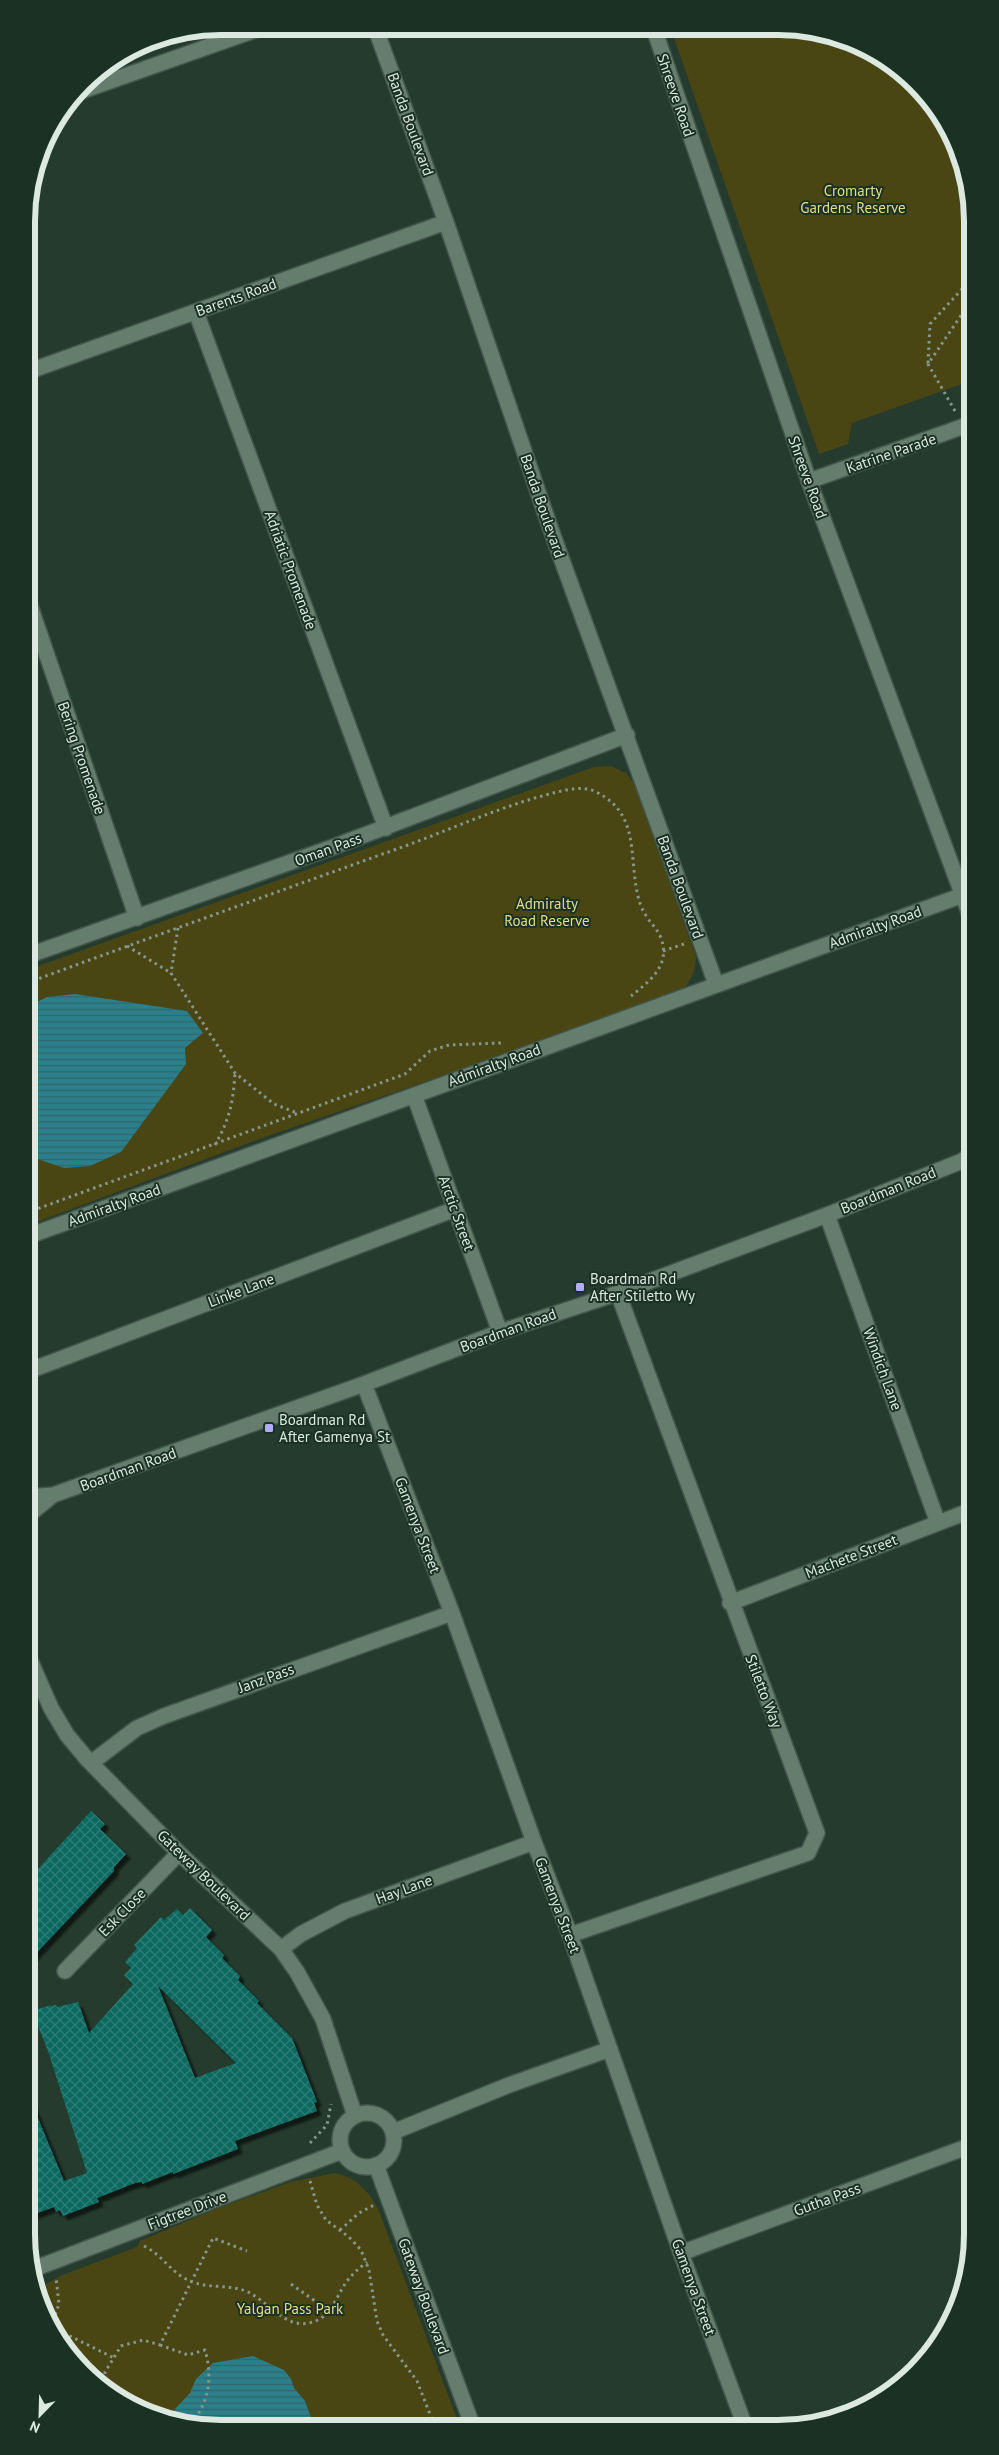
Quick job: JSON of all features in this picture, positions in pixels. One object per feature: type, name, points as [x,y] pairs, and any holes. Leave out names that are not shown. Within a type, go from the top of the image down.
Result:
[{"type":"street","points":[[90,88],[239,35]]},
{"type":"street","name":"Banda Boulevard","points":[[378,35],[446,222],[551,530],[716,984]]},
{"type":"street","name":"Shreeve Road","points":[[656,35],[809,481],[963,895]]},
{"type":"street","points":[[110,71],[113,80]]},
{"type":"street","name":"Barents Road","points":[[35,369],[446,222]]},
{"type":"street","name":"Adriatic Promenade","points":[[196,312],[386,828]]},
{"type":"street","name":"Katrine Parade","points":[[809,481],[964,426]]},
{"type":"street","name":"Bering Promenade","points":[[35,620],[137,918]]},
{"type":"street","name":"Oman Pass","points":[[35,953],[386,828],[627,735]]},
{"type":"street","name":"Admiralty Road","points":[[35,1234],[963,895]]},
{"type":"street","name":"Arctic Street","points":[[414,1094],[500,1332]]},
{"type":"street","name":"Boardman Road","points":[[35,1496],[53,1495],[364,1384],[500,1332],[618,1293],[827,1215],[964,1160]]},
{"type":"street","name":"Linke Lane","points":[[35,1369],[455,1209]]},
{"type":"street","name":"Windich Lane","points":[[827,1215],[938,1523]]},
{"type":"street","name":"Stiletto Way","points":[[570,1935],[808,1853],[817,1833],[730,1603],[618,1293]]},
{"type":"street","name":"Gamenya Street","points":[[364,1384],[452,1613],[534,1842],[570,1935],[681,2253],[743,2420]]},
{"type":"street","name":"Boardman Road","points":[[35,1510],[53,1495]]},
{"type":"street","name":"Machete Street","points":[[730,1603],[964,1513]]},
{"type":"street","name":"Janz Pass","points":[[91,1763],[136,1728],[164,1716],[452,1613]]},
{"type":"street","name":"Gateway Boulevard","points":[[35,1671],[67,1735],[91,1763],[179,1853],[281,1949],[297,1972],[323,2019],[355,2116]]},
{"type":"street","name":"Hay Lane","points":[[281,1949],[300,1934],[345,1911],[534,1842]]},
{"type":"street","name":"Esk Close","points":[[65,1971],[179,1853]]},
{"type":"street","points":[[393,2132],[500,2089],[610,2049]]},
{"type":"street","points":[[373,2114],[382,2117],[393,2132],[394,2140],[389,2155],[376,2165],[360,2166],[347,2158],[342,2151],[340,2135],[343,2127],[355,2116],[373,2114]]},
{"type":"street","name":"Gutha Pass","points":[[681,2253],[964,2148]]},
{"type":"street","name":"Figtree Drive","points":[[39,2267],[342,2151]]},
{"type":"street","name":"Gateway Boulevard","points":[[376,2165],[470,2420]]},
{"type":"path","points":[[964,286],[930,324],[928,364],[964,419]]},
{"type":"path","points":[[928,364],[964,311]]},
{"type":"path","points":[[35,980],[420,841],[508,806],[567,790],[587,788],[614,802],[623,812],[630,835],[636,893],[646,919],[661,938],[662,965],[654,976],[626,999]]},
{"type":"path","points":[[171,972],[178,928]]},
{"type":"path","points":[[127,946],[171,972],[235,1073],[274,1104],[297,1114]]},
{"type":"path","points":[[35,1210],[405,1074],[430,1051],[449,1045],[509,1042]]},
{"type":"path","points":[[214,1145],[231,1111],[235,1073]]},
{"type":"path","points":[[305,2146],[327,2125],[332,2099]]},
{"type":"path","points":[[310,2180],[326,2220],[362,2250],[367,2262],[377,2321],[383,2335],[417,2381],[433,2420]]},
{"type":"path","points":[[340,2230],[358,2213],[388,2200]]},
{"type":"path","points":[[160,2345],[213,2238],[247,2251]]},
{"type":"path","points":[[138,2244],[159,2256],[178,2274],[191,2282],[229,2286],[248,2292],[283,2319],[292,2322],[317,2320],[329,2311],[350,2278],[367,2262]]},
{"type":"path","points":[[55,2317],[59,2304],[56,2275]]},
{"type":"path","points":[[291,2284],[329,2311]]},
{"type":"path","points":[[64,2333],[114,2358]]},
{"type":"path","points":[[105,2380],[105,2372],[121,2346],[135,2341],[144,2340],[188,2355],[204,2350],[210,2379],[201,2411],[196,2418]]},
{"type":"green space","name":"Cromarty Gardens Reserve","points":[[673,35],[790,35],[826,41],[849,49],[881,66],[910,89],[933,118],[945,139],[954,161],[964,209],[964,383],[852,423],[848,444],[819,454]]},
{"type":"green space","name":"Admiralty Road Reserve","points":[[611,766],[626,773],[635,785],[696,957],[691,978],[677,995],[265,1137],[35,1223],[35,967],[594,767]]},
{"type":"green space","name":"Yalgan Pass Park","points":[[335,2173],[356,2182],[367,2192],[379,2211],[457,2420],[209,2420],[173,2414],[139,2401],[118,2389],[89,2366],[73,2347],[54,2316],[42,2286],[60,2276],[137,2247],[140,2241],[216,2209],[290,2182]]},
{"type":"water","points":[[75,994],[187,1011],[203,1033],[185,1048],[186,1064],[121,1152],[90,1166],[64,1168],[35,1158],[35,1003],[47,997]]},
{"type":"water","points":[[253,2356],[284,2370],[291,2379],[294,2388],[305,2401],[312,2420],[209,2420],[173,2414],[175,2409],[190,2393],[196,2379],[213,2363]]},
{"type":"building","points":[[91,1811],[105,1824],[100,1829],[126,1854],[114,1867],[114,1871],[35,1954],[35,1872]]},
{"type":"building","points":[[190,1908],[212,1930],[206,1937],[224,1955],[222,1958],[240,1976],[238,1980],[259,2001],[257,2003],[292,2038],[317,2102],[314,2103],[317,2111],[235,2141],[238,2149],[173,2174],[173,2172],[142,2184],[142,2182],[135,2183],[97,2198],[99,2202],[63,2216],[60,2210],[56,2212],[54,2207],[35,2214],[35,2111],[64,2181],[87,2173],[48,2051],[35,2018],[35,2010],[51,2005],[56,2005],[57,2007],[78,2002],[89,2033],[133,1984],[124,1975],[131,1968],[125,1962],[137,1948],[134,1945],[161,1917],[164,1920],[177,1909],[183,1915]],"holes":[[[158,1986],[236,2063],[195,2078]]]},
{"type":"place","name":"Boardman Rd After Stiletto Wy","points":[[580,1287]]},
{"type":"place","name":"Boardman Rd After Gamenya St","points":[[269,1428]]}]
